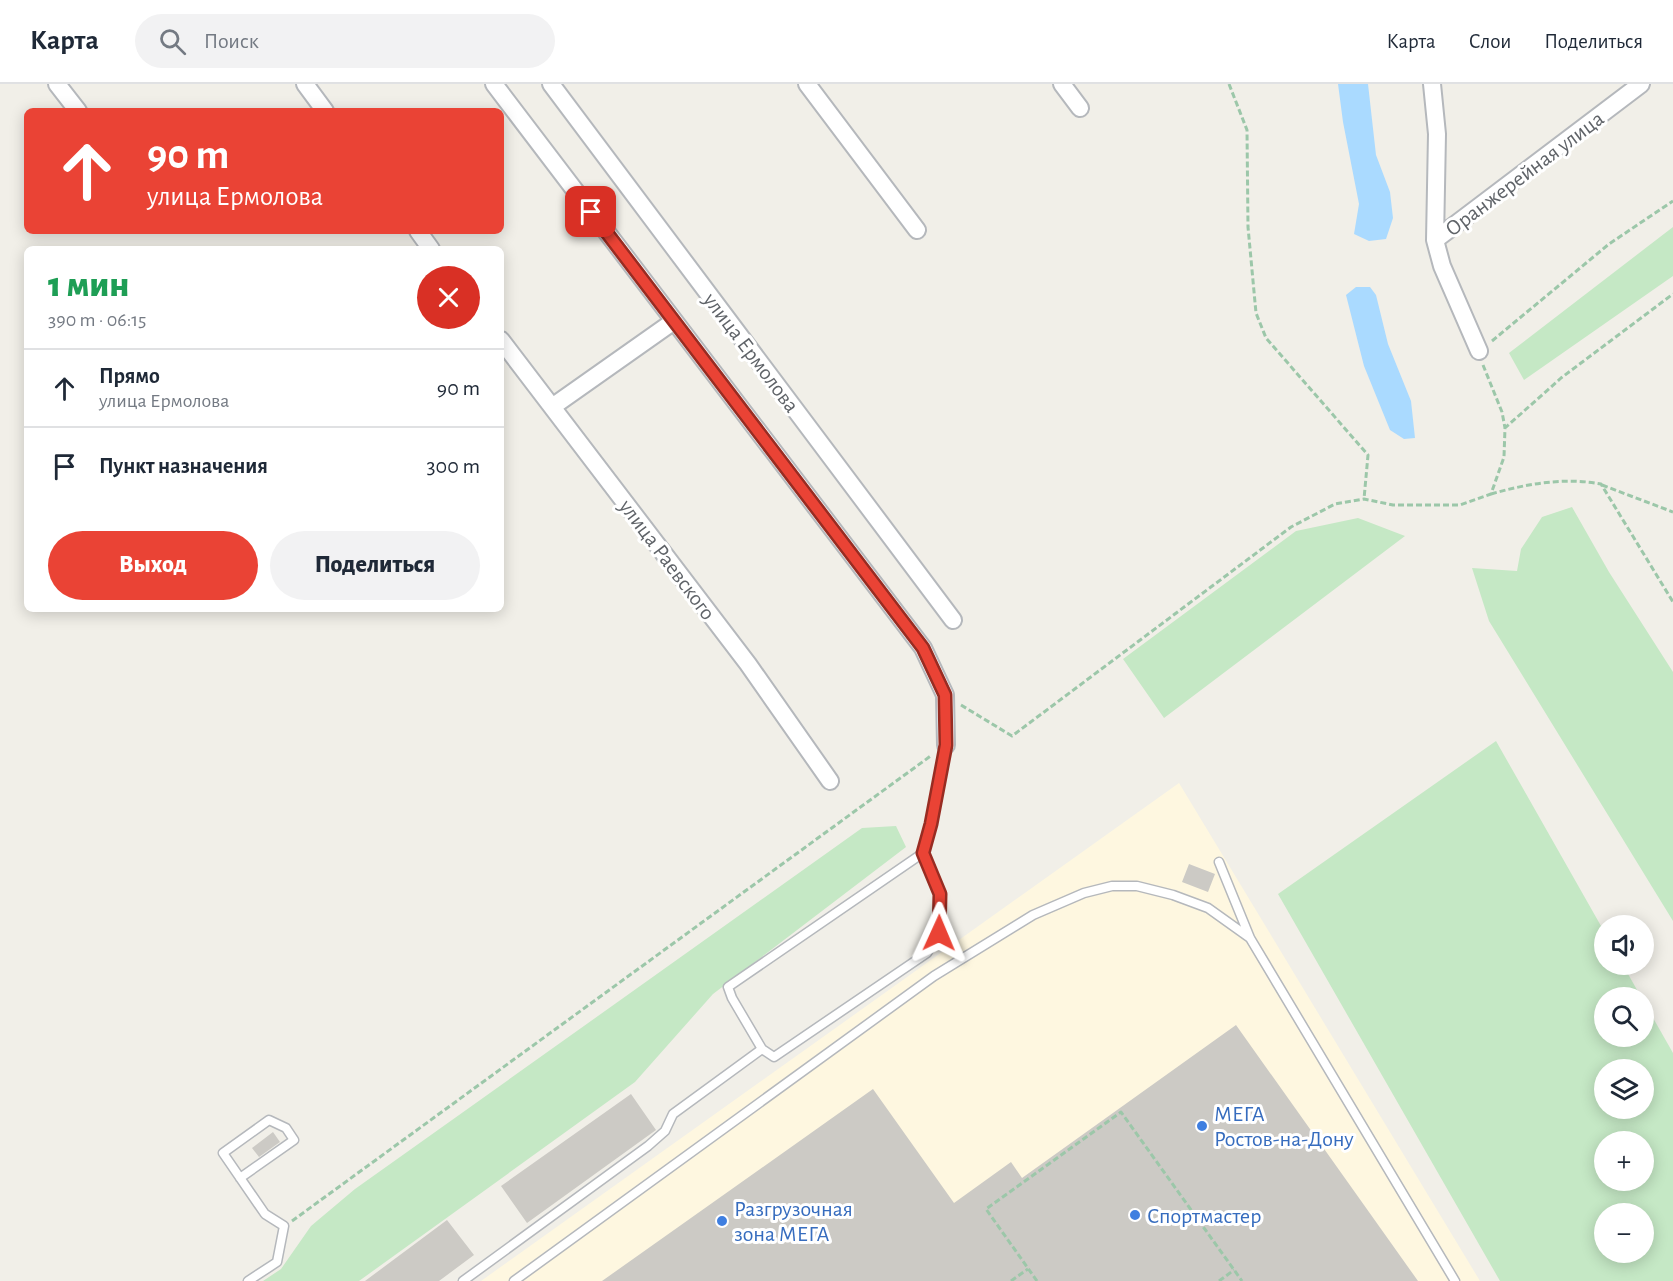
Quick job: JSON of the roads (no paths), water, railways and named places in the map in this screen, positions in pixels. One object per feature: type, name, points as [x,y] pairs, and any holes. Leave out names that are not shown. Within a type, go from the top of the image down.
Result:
[{"type":"street","points":[[57,84],[76,108]]},
{"type":"street","points":[[305,84],[324,108]]},
{"type":"street","name":"улица Ермолова","points":[[494,84],[923,648],[945,695],[946,745]]},
{"type":"street","name":"улица Ермолова","points":[[550,84],[953,620]]},
{"type":"street","points":[[807,84],[917,230]]},
{"type":"street","points":[[1062,84],[1080,108]]},
{"type":"street","points":[[1432,84],[1437,134],[1435,240],[1442,266],[1479,351]]},
{"type":"street","name":"Оранжерейная улица","points":[[1435,240],[1641,84]]},
{"type":"street","points":[[552,407],[674,321]]},
{"type":"street","name":"улица Раевского","points":[[504,344],[748,664],[830,781]]},
{"type":"lane","points":[[923,853],[729,987],[732,998],[762,1048],[774,1057],[927,953],[939,933],[940,894],[923,853],[946,745]]},
{"type":"lane","points":[[1219,862],[1250,938],[1455,1281]]},
{"type":"lane","points":[[514,1281],[934,976],[1033,915],[1084,893],[1112,886],[1137,886],[1173,895],[1208,908],[1250,938]]},
{"type":"lane","points":[[463,1281],[648,1146],[665,1131],[673,1114],[762,1048]]},
{"type":"lane","points":[[240,1178],[294,1140],[286,1128],[269,1120],[223,1153],[240,1178],[265,1214],[284,1227],[277,1262],[248,1281]]},
{"type":"water","points":[[1338,84],[1368,84],[1376,155],[1390,192],[1393,218],[1386,239],[1369,241],[1354,234],[1359,204]]},
{"type":"water","points":[[1356,287],[1370,287],[1376,295],[1388,344],[1411,401],[1415,438],[1404,439],[1390,430],[1364,366],[1346,295]]},
{"type":"place","name":"МЕГА Ростов-на-Дону","points":[[1202,1126]]},
{"type":"place","name":"Спортмастер","points":[[1135,1215]]},
{"type":"place","name":"Разгрузочная зона МЕГА","points":[[722,1221]]}]
